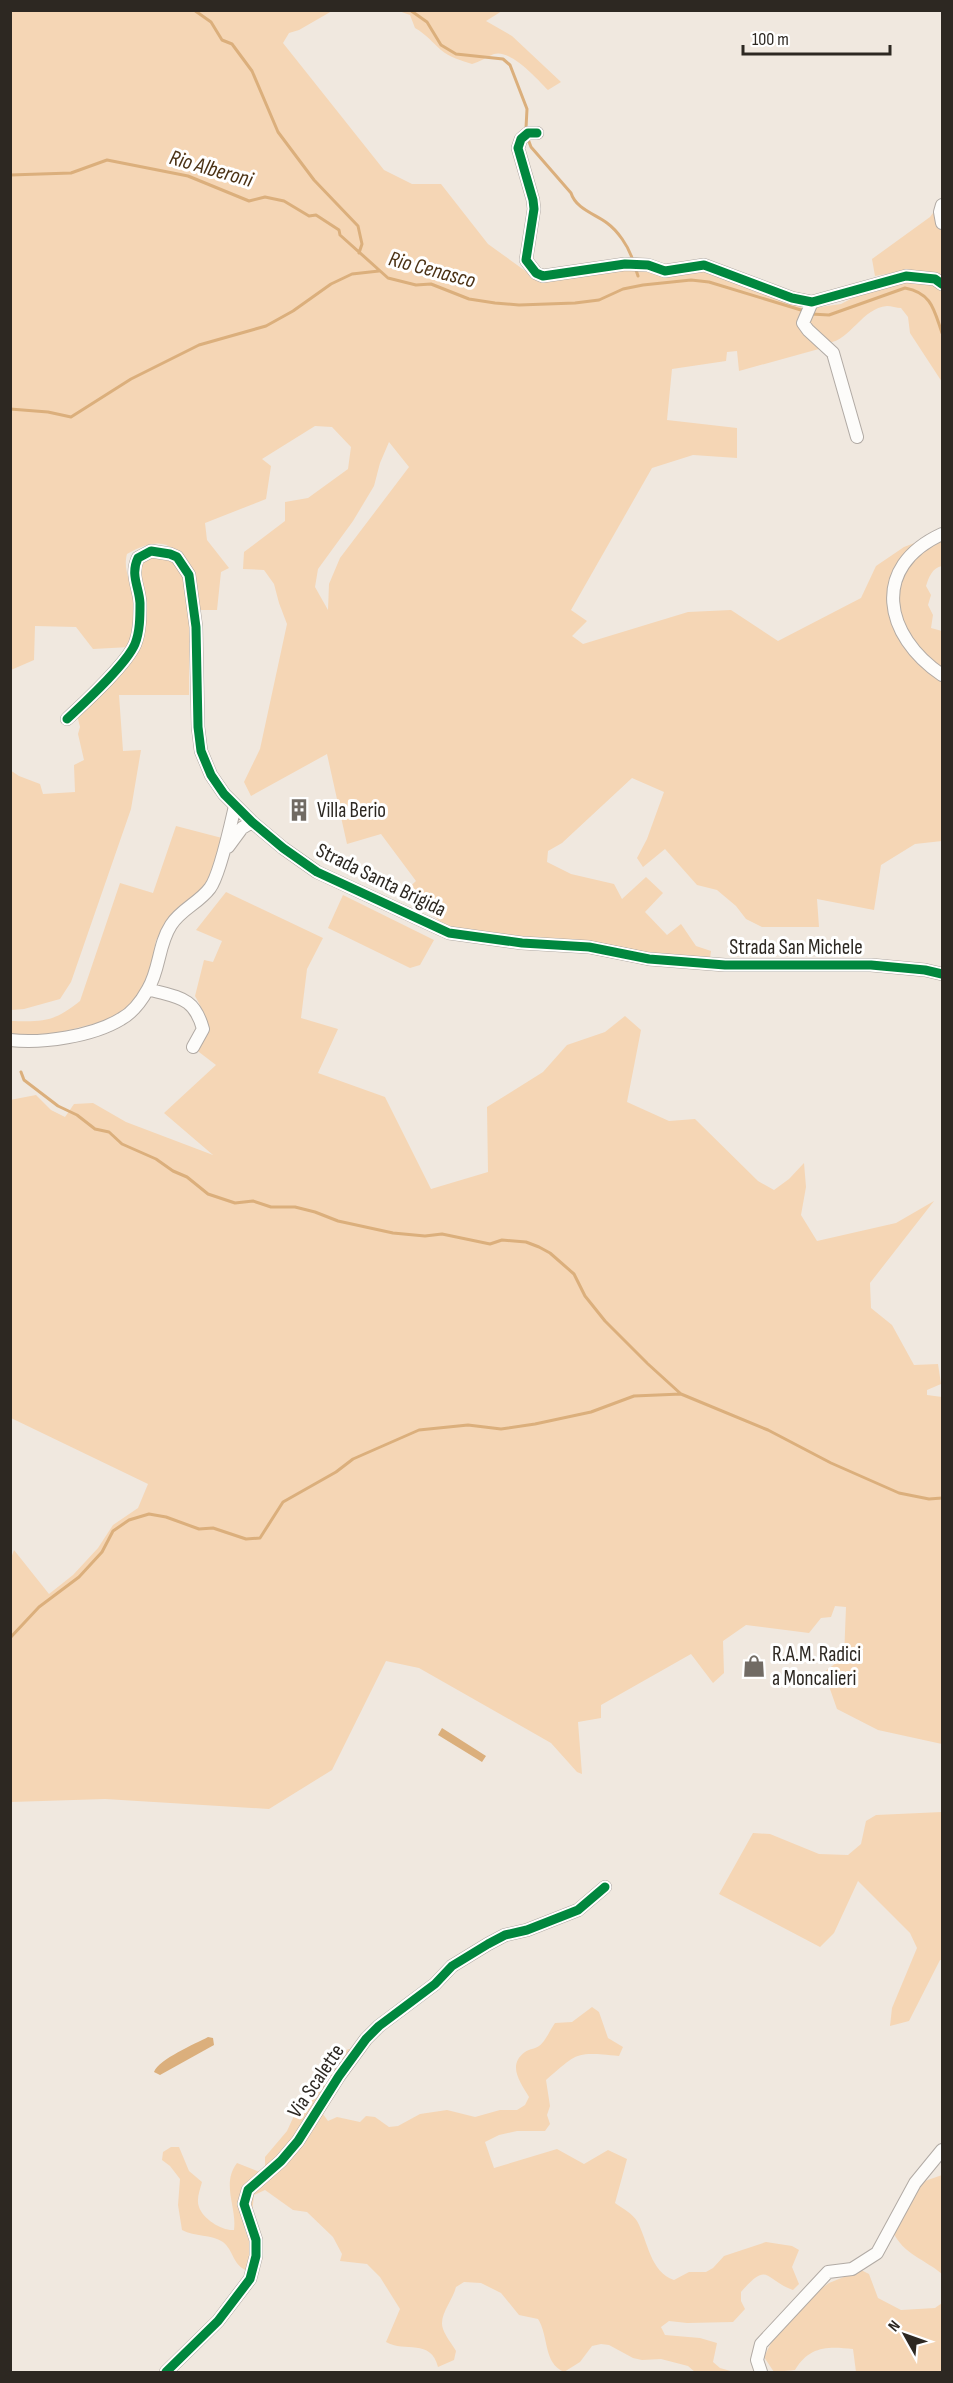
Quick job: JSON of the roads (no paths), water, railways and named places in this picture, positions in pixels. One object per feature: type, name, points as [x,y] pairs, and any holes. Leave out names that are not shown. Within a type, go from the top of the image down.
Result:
[{"type":"street","points":[[537,133],[528,133],[521,139],[518,148],[534,209],[526,260],[536,273],[543,276],[625,264],[648,265],[665,270],[704,265],[792,298],[812,302],[906,276],[934,279],[942,284]]},
{"type":"street","points":[[942,205],[940,212],[942,223]]},
{"type":"street","points":[[812,302],[804,323],[808,330],[833,353],[857,437]]},
{"type":"street","points":[[942,534],[917,550],[900,570],[892,596],[895,617],[908,646],[928,666],[942,675]]},
{"type":"street","name":"Strada Santa Brigida","points":[[67,719],[95,692],[136,641],[140,598],[133,573],[138,558],[151,551],[177,557],[186,568],[193,596],[201,751],[211,775],[235,806],[252,822],[316,872],[449,933],[522,943],[589,947],[649,959]]},
{"type":"street","points":[[10,1040],[27,1042],[57,1039],[112,1024],[132,1011],[148,990],[164,938],[181,911],[200,899],[216,880],[235,806]]},
{"type":"street","points":[[221,857],[242,828],[252,822]]},
{"type":"street","name":"Strada San Michele","points":[[649,959],[725,965],[871,965],[926,970],[942,974]]},
{"type":"street","points":[[148,990],[184,1000],[198,1012],[202,1029],[193,1047]]},
{"type":"street","name":"Via Scalette","points":[[166,2373],[218,2321],[250,2279],[256,2256],[256,2240],[244,2204],[248,2190],[281,2161],[298,2141],[339,2076],[366,2039],[379,2026],[435,1984],[452,1966],[506,1935],[527,1930],[578,1910],[605,1887]]},
{"type":"street","points":[[761,2373],[758,2360],[761,2344],[828,2272],[852,2269],[877,2253],[915,2183],[942,2150]]},
{"type":"waterway","points":[[194,10],[211,22],[222,40],[232,44],[252,71],[278,132],[314,180],[358,226],[362,244],[359,253]]},
{"type":"waterway","points":[[410,10],[427,22],[441,45],[456,54],[503,59],[510,65],[527,109],[526,128]]},
{"type":"waterway","points":[[528,139],[531,147],[571,193],[573,199],[586,211],[615,230],[632,258]]},
{"type":"waterway","name":"Rio Cenasco","points":[[10,175],[71,173],[107,160],[188,176],[249,201],[265,197],[284,201],[309,216],[316,215],[339,230],[340,235],[388,278],[416,285],[431,284],[469,299],[519,305],[575,303],[599,300],[623,289],[643,285],[691,280],[709,282],[801,310]]},
{"type":"waterway","points":[[636,270],[638,276]]},
{"type":"waterway","name":"Rio Cenasco","points":[[10,409],[48,412],[71,417],[131,379],[199,345],[266,326],[293,311],[331,284],[352,274],[379,271]]},
{"type":"waterway","name":"Rio Cenasco","points":[[811,314],[829,315],[905,288],[921,294],[931,304],[942,333]]},
{"type":"waterway","points":[[21,1072],[24,1080],[58,1106],[77,1115],[95,1129],[109,1132],[122,1144],[156,1159],[173,1171],[187,1177],[208,1194],[235,1203],[253,1201],[271,1207],[295,1207],[338,1221],[393,1233],[425,1236],[442,1234],[490,1244],[502,1240],[526,1242],[539,1247],[550,1253],[574,1274],[585,1296],[605,1321],[647,1363]]},
{"type":"waterway","points":[[648,1364],[681,1394],[768,1430],[831,1463],[899,1493],[929,1499],[942,1498]]},
{"type":"waterway","points":[[10,1638],[39,1607],[79,1577],[102,1552],[113,1531],[129,1520],[149,1514],[166,1517],[199,1529],[213,1528],[246,1539],[260,1538],[283,1502],[336,1472],[353,1459],[419,1430],[468,1425],[501,1429],[591,1412],[634,1396],[681,1394]]},
{"type":"place","name":"Villa Berio","points":[[299,810]]},
{"type":"place","name":"R.A.M. Radici a Moncalieri","points":[[754,1666]]},
{"type":"water label","name":"Rio Alberoni","points":[[211,169]]}]
